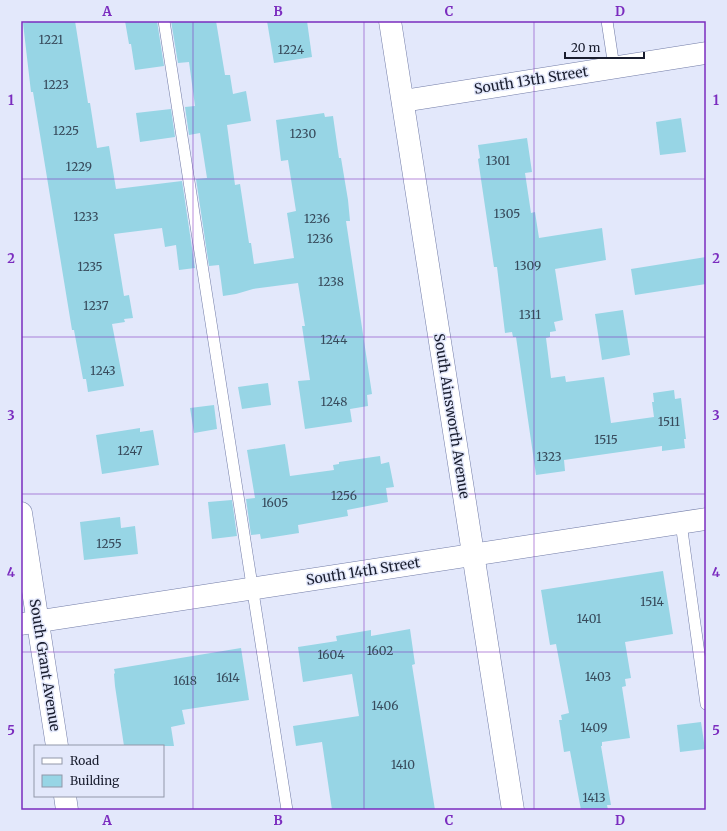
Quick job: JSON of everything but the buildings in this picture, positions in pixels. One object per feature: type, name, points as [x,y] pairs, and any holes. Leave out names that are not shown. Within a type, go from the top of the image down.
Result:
[{"type":"street","name":"South Ainsworth Avenue","points":[[390,21],[513,810]]},
{"type":"street","name":"South 13th Street","points":[[403,101],[706,53]]},
{"type":"street","name":"South Grant Avenue","points":[[21,513],[29,623],[57,745]]},
{"type":"street","name":"South 14th Street","points":[[29,623],[706,519]]},
{"type":"street","points":[[65,797],[67,810]]},
{"type":"lane","points":[[164,21],[251,588],[287,810]]},
{"type":"lane","points":[[607,21],[614,67]]},
{"type":"lane","points":[[680,523],[706,704]]}]
